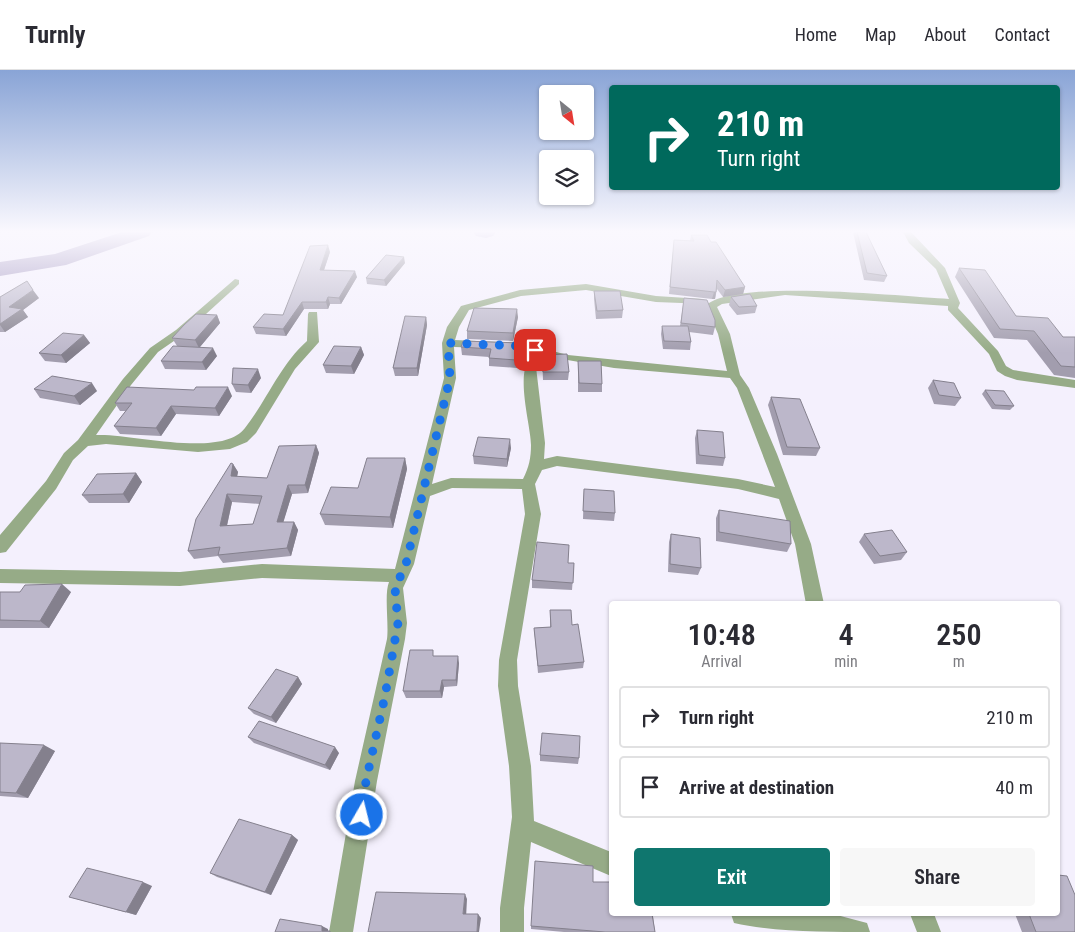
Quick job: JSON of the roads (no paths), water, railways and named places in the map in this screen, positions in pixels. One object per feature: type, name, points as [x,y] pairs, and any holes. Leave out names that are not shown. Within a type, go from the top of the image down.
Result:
[{"type":"street","points":[[941,272],[952,289],[955,303],[952,308],[994,353],[1001,368],[1017,376],[1075,384]]},
{"type":"street","points":[[0,546],[50,485],[69,455],[83,443],[127,382],[154,350],[180,332],[236,282]]},
{"type":"street","points":[[341,932],[366,781],[396,639],[398,623],[395,588],[406,564],[450,378],[448,343],[453,327],[465,308],[520,293],[586,287],[656,299],[715,304],[745,297],[784,292],[955,303]]},
{"type":"street","points":[[715,304],[712,306],[716,320],[724,334],[734,375],[742,388],[803,544],[814,601]]},
{"type":"street","points":[[83,443],[106,440],[178,446],[217,446],[242,439],[251,431],[270,404],[283,378],[313,342],[313,314]]},
{"type":"street","points":[[448,343],[521,346],[568,358],[734,375]]},
{"type":"street","points":[[512,932],[523,817],[520,766],[508,686],[508,660],[533,514],[528,484],[537,466],[538,443],[530,382],[530,367],[535,358],[549,353]]},
{"type":"street","points":[[537,466],[557,461],[738,484],[785,495]]},
{"type":"street","points":[[423,493],[451,483],[528,484]]},
{"type":"street","points":[[0,576],[180,578],[262,571],[401,576]]},
{"type":"street","points":[[521,827],[609,863]]},
{"type":"street","points":[[758,916],[828,925],[858,932]]},
{"type":"street","points":[[923,916],[929,932]]}]
